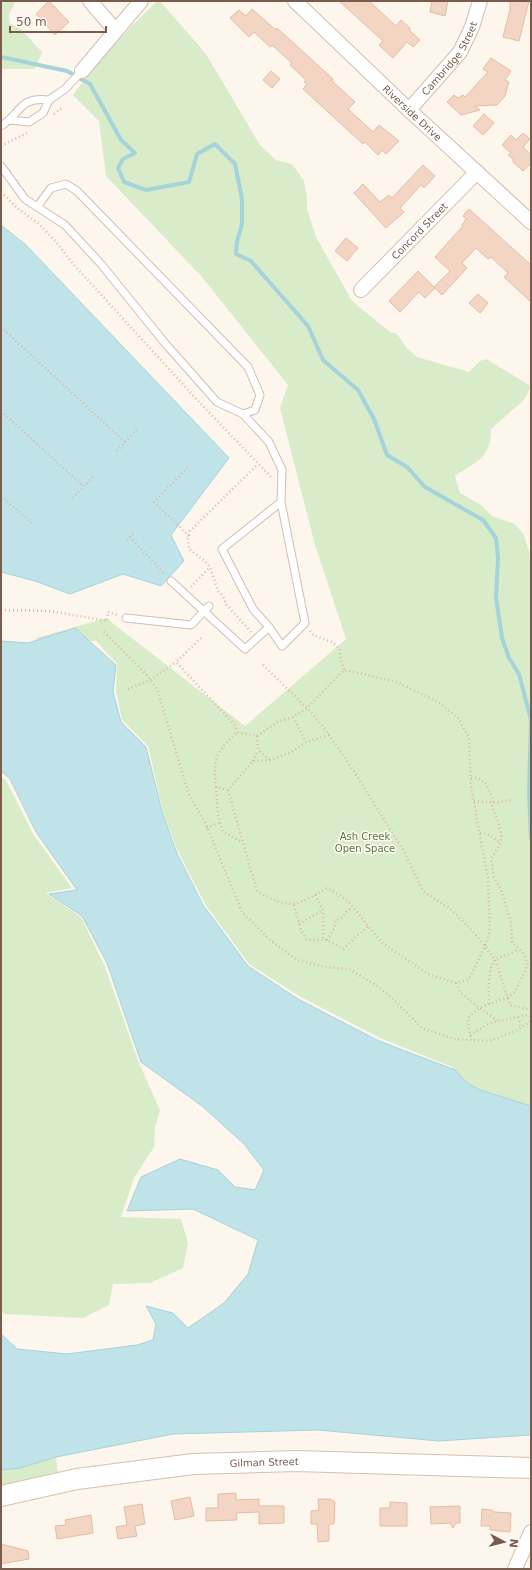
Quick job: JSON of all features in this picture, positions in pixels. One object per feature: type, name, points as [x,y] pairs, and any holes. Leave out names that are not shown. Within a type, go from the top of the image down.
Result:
[{"type":"street","points":[[90,1],[115,30]]},
{"type":"street","points":[[81,72],[141,1]]},
{"type":"street","name":"Riverside Drive","points":[[296,1],[409,110],[531,222]]},
{"type":"street","name":"Cambridge Street","points":[[409,110],[460,52],[472,27],[480,1]]},
{"type":"street","name":"Concord Street","points":[[361,290],[477,172]]},
{"type":"street","name":"Gilman Street","points":[[1,1496],[77,1479],[193,1464],[296,1460],[531,1468]]},
{"type":"street","points":[[516,1569],[531,1532]]},
{"type":"lane","points":[[10,120],[28,122],[43,113],[49,100],[73,82],[81,72]]},
{"type":"lane","points":[[1,126],[10,120],[20,106],[37,98],[49,100]]},
{"type":"lane","points":[[1,166],[25,200],[65,225],[101,264],[164,342],[216,402],[242,414],[269,442],[282,470],[281,502],[305,623],[282,646],[269,627],[253,609],[222,549],[281,502]]},
{"type":"lane","points":[[37,207],[51,188],[66,184],[77,191],[248,367],[260,395],[255,410],[242,414]]},
{"type":"lane","points":[[171,581],[207,609],[244,649],[269,627]]},
{"type":"lane","points":[[126,618],[191,625],[207,609]]},
{"type":"path","points":[[1,192],[16,207],[39,224],[57,243],[74,265],[199,402],[281,488]]},
{"type":"path","points":[[1,327],[125,442]]},
{"type":"path","points":[[1,411],[84,486]]},
{"type":"path","points":[[118,451],[138,428]]},
{"type":"path","points":[[189,466],[154,502],[189,536]]},
{"type":"path","points":[[73,498],[94,476]]},
{"type":"path","points":[[1,496],[32,523]]},
{"type":"path","points":[[127,540],[134,533]]},
{"type":"path","points":[[130,537],[171,581]]},
{"type":"path","points":[[191,588],[210,568]]},
{"type":"path","points":[[1,610],[50,611],[107,621],[108,612],[126,618]]},
{"type":"path","points":[[305,623],[313,635],[332,642],[340,649],[344,670]]},
{"type":"path","points":[[104,632],[145,673],[157,689],[190,795],[207,828],[242,912],[270,940],[297,960],[325,967],[349,969],[374,984],[391,997],[422,1028],[454,1039],[489,1041],[516,1031],[531,1021]]},
{"type":"path","points":[[128,689],[150,680],[176,662],[201,638]]},
{"type":"path","points":[[176,662],[234,724],[238,732]]},
{"type":"path","points":[[263,665],[307,708],[329,735],[353,770],[405,853],[423,891],[452,910],[495,959],[510,1005],[531,1010]]},
{"type":"path","points":[[238,732],[258,736],[279,721],[293,718],[307,708],[344,670]]},
{"type":"path","points":[[228,790],[256,891],[276,902],[294,905],[327,888],[338,894],[352,907],[381,942],[428,974],[456,983],[469,979],[485,946],[490,931],[488,880],[474,801],[469,738],[459,719],[440,703],[397,682],[344,670]]},
{"type":"path","points":[[293,718],[306,742]]},
{"type":"path","points":[[238,732],[223,745],[214,769],[220,822],[223,832],[242,842]]},
{"type":"path","points":[[253,761],[270,760],[290,753],[306,742],[329,735]]},
{"type":"path","points":[[228,790],[253,761],[258,750],[258,736]]},
{"type":"path","points":[[258,750],[270,760]]},
{"type":"path","points":[[471,778],[477,778],[485,782],[493,799],[492,807],[498,821],[502,837],[500,844],[491,859],[494,877],[502,892],[511,923],[512,942],[524,954],[528,965],[516,992],[508,997],[479,1008],[468,1018],[472,1040]]},
{"type":"path","points":[[216,787],[228,790]]},
{"type":"path","points":[[474,801],[493,803],[510,800]]},
{"type":"path","points":[[207,828],[220,822]]},
{"type":"path","points":[[480,833],[488,834],[495,838],[500,844]]},
{"type":"path","points":[[484,856],[492,862]]},
{"type":"path","points":[[315,895],[323,910],[323,941]]},
{"type":"path","points":[[294,905],[307,940],[327,940],[343,949],[368,926]]},
{"type":"path","points":[[327,940],[335,927],[334,921],[343,917],[352,907]]},
{"type":"path","points":[[300,924],[323,910]]},
{"type":"path","points":[[495,959],[519,949]]},
{"type":"path","points":[[489,1004],[490,973],[495,959]]},
{"type":"path","points":[[456,983],[460,992],[479,1008],[498,1020]]},
{"type":"path","points":[[470,1035],[498,1020],[531,1014]]},
{"type":"path","points":[[518,1016],[521,1028]]},
{"type":"green space","points":[[1,1],[15,2],[9,15],[10,24],[18,26],[42,52],[35,69],[1,69]]},
{"type":"green space","name":"Ash Creek Open Space","points":[[157,1],[160,1],[206,54],[260,145],[276,160],[292,164],[304,181],[307,196],[307,209],[316,237],[352,301],[390,332],[397,334],[406,347],[417,357],[469,372],[480,361],[486,359],[531,386],[524,400],[491,429],[488,447],[481,458],[455,476],[460,493],[481,505],[492,516],[515,524],[524,535],[531,558],[531,1132],[450,1076],[452,1067],[380,1038],[301,997],[249,964],[205,904],[178,851],[164,816],[148,746],[122,720],[116,691],[117,664],[96,641],[33,639],[106,618],[245,726],[346,639],[315,545],[280,408],[288,385],[202,277],[106,176],[99,121],[73,95],[113,46]]},
{"type":"green space","points":[[1,777],[6,780],[33,834],[72,888],[46,893],[81,917],[105,967],[139,1063],[160,1110],[155,1128],[154,1147],[134,1178],[121,1217],[181,1219],[188,1243],[183,1268],[150,1283],[113,1284],[109,1305],[83,1318],[4,1314],[1,1310]]},
{"type":"green space","points":[[56,1457],[58,1472],[1,1486],[1,1470],[20,1468]]},
{"type":"water","points":[[1,225],[26,245],[229,458],[171,535],[184,561],[161,586],[123,574],[70,594],[35,581],[1,572]]},
{"type":"water","points":[[75,628],[116,665],[113,692],[121,722],[146,747],[163,815],[177,853],[203,905],[248,966],[298,999],[379,1041],[455,1070],[467,1083],[480,1090],[531,1106],[531,1435],[439,1441],[318,1430],[173,1434],[56,1457],[20,1468],[1,1470],[1,1334],[17,1349],[67,1354],[137,1345],[153,1340],[156,1324],[146,1306],[173,1313],[188,1328],[224,1303],[248,1274],[258,1240],[193,1209],[127,1211],[141,1177],[180,1159],[218,1170],[235,1187],[255,1190],[264,1170],[244,1144],[202,1106],[141,1062],[107,963],[82,916],[49,894],[77,890],[36,832],[10,779],[1,771],[1,641],[28,643]]},
{"type":"building","points":[[49,1],[69,22],[55,35],[36,14]]},
{"type":"building","points":[[339,1],[369,1],[396,26],[401,20],[420,40],[413,47],[407,42],[393,58],[379,45],[383,41]]},
{"type":"building","points":[[432,1],[448,1],[445,16],[430,12]]},
{"type":"building","points":[[510,1],[529,1],[519,41],[503,37],[510,10]]},
{"type":"building","points":[[252,9],[276,30],[277,28],[333,79],[332,81],[355,102],[348,109],[373,132],[379,125],[399,141],[386,154],[382,150],[378,155],[365,142],[363,144],[303,89],[307,84],[304,82],[306,80],[290,65],[292,63],[272,45],[270,47],[254,32],[249,37],[230,18],[239,10],[246,16]]},
{"type":"building","points":[[491,58],[511,71],[505,80],[509,82],[505,96],[497,105],[475,106],[480,110],[461,115],[447,102],[454,95],[458,98],[463,95],[465,97],[488,72],[483,69]]},
{"type":"building","points":[[271,71],[280,79],[272,88],[263,80]]},
{"type":"building","points":[[484,114],[494,123],[483,135],[473,126]]},
{"type":"building","points":[[523,133],[530,139],[523,147],[531,155],[531,163],[523,171],[513,162],[513,159],[508,155],[511,153],[502,145],[511,135],[516,140]]},
{"type":"building","points":[[423,165],[435,176],[424,188],[421,185],[400,208],[404,212],[386,228],[354,193],[363,184],[380,202],[389,195],[392,198]]},
{"type":"building","points":[[469,209],[531,265],[531,302],[504,277],[508,273],[491,257],[488,259],[476,248],[462,263],[467,268],[442,295],[434,287],[450,271],[435,257],[463,226],[462,225],[466,219],[463,216]]},
{"type":"building","points":[[346,238],[358,248],[347,261],[335,251]]},
{"type":"building","points":[[418,271],[435,288],[425,298],[419,292],[400,312],[389,301]]},
{"type":"building","points":[[478,294],[488,303],[480,313],[469,303]]},
{"type":"building","points":[[236,1493],[236,1500],[259,1499],[259,1506],[284,1506],[284,1523],[259,1524],[259,1512],[236,1513],[237,1520],[206,1521],[206,1508],[218,1508],[218,1494]]},
{"type":"building","points":[[190,1497],[194,1516],[175,1520],[171,1501]]},
{"type":"building","points":[[318,1499],[330,1499],[335,1502],[334,1524],[329,1524],[329,1541],[318,1542],[317,1524],[311,1524],[311,1511],[319,1510]]},
{"type":"building","points":[[390,1502],[407,1503],[407,1526],[380,1526],[380,1508],[390,1508]]},
{"type":"building","points":[[142,1504],[145,1524],[135,1526],[137,1536],[118,1539],[116,1527],[127,1525],[124,1507]]},
{"type":"building","points":[[460,1506],[460,1523],[456,1523],[453,1528],[450,1523],[431,1524],[430,1507]]},
{"type":"building","points":[[482,1509],[492,1510],[494,1512],[511,1513],[510,1532],[490,1530],[490,1526],[481,1526]]},
{"type":"building","points":[[91,1515],[93,1533],[57,1539],[55,1526],[66,1525],[65,1520]]},
{"type":"building","points":[[1,1544],[28,1551],[29,1559],[1,1564]]},
{"type":"waterway","points":[[1,57],[67,71],[90,84],[121,140],[135,153],[123,159],[118,168],[124,182],[146,190],[189,182],[197,154],[215,144],[235,164],[242,199],[242,224],[237,242],[236,254],[251,261],[308,326],[323,360],[358,390],[374,419],[387,455],[407,467],[425,487],[483,520],[496,538],[498,558],[496,598],[502,638],[509,658],[519,674],[531,720]]},
{"type":"waterway","points":[[531,720],[529,793],[531,839]]}]
